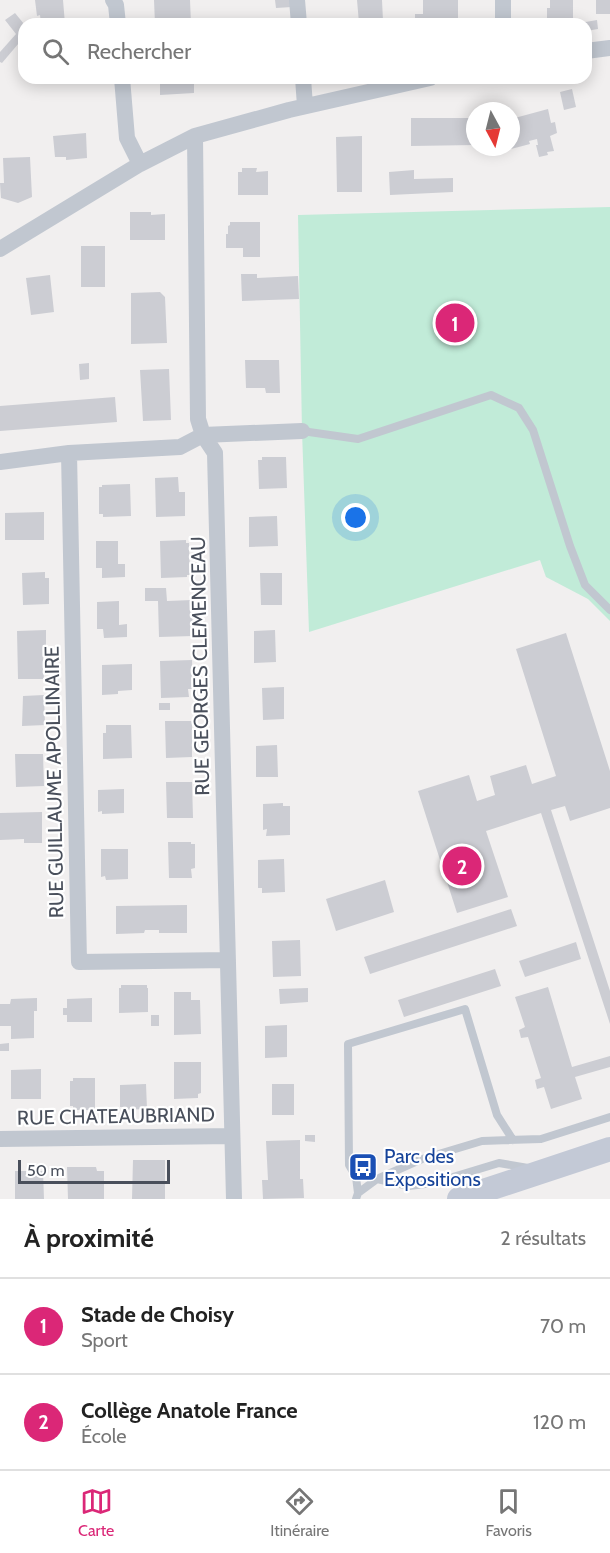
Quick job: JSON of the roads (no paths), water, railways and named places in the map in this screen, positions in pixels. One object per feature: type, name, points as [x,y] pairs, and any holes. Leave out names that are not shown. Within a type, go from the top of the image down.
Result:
[{"type":"main road","points":[[459,1199],[610,1149]]},
{"type":"street","points":[[113,0],[117,18]]},
{"type":"street","points":[[297,0],[298,18]]},
{"type":"street","points":[[503,0],[504,18]]},
{"type":"street","points":[[592,50],[610,48]]},
{"type":"street","points":[[122,84],[127,138],[140,164]]},
{"type":"street","points":[[303,84],[305,106]]},
{"type":"street","points":[[0,249],[140,164],[195,136],[305,106],[403,84]]},
{"type":"street","name":"RUE GEORGES CLEMENCEAU","points":[[195,136],[198,419],[203,435],[215,453],[234,1199]]},
{"type":"street","points":[[0,462],[69,453],[180,447],[203,435],[302,431]]},
{"type":"street","name":"RUE GUILLAUME APOLLINAIRE","points":[[69,453],[79,962],[228,960]]},
{"type":"street","name":"RUE CHATEAUBRIAND","points":[[0,1139],[232,1136]]},
{"type":"lane","points":[[302,431],[358,439],[491,395],[519,408],[533,430],[570,546],[585,585],[610,610]]},
{"type":"lane","points":[[357,1196],[356,1177],[350,1165],[348,1044],[465,1009],[497,1115],[513,1140]]},
{"type":"lane","points":[[357,1196],[377,1179],[422,1159],[482,1141],[541,1139],[610,1117]]},
{"type":"lane","points":[[377,1179],[409,1186],[433,1183],[499,1163],[543,1170]]},
{"type":"place","name":"Stade de Choisy","points":[[455,323]]},
{"type":"place","name":"Collège Anatole France","points":[[462,866]]},
{"type":"place","name":"Parc des Expositions","points":[[363,1167]]}]
